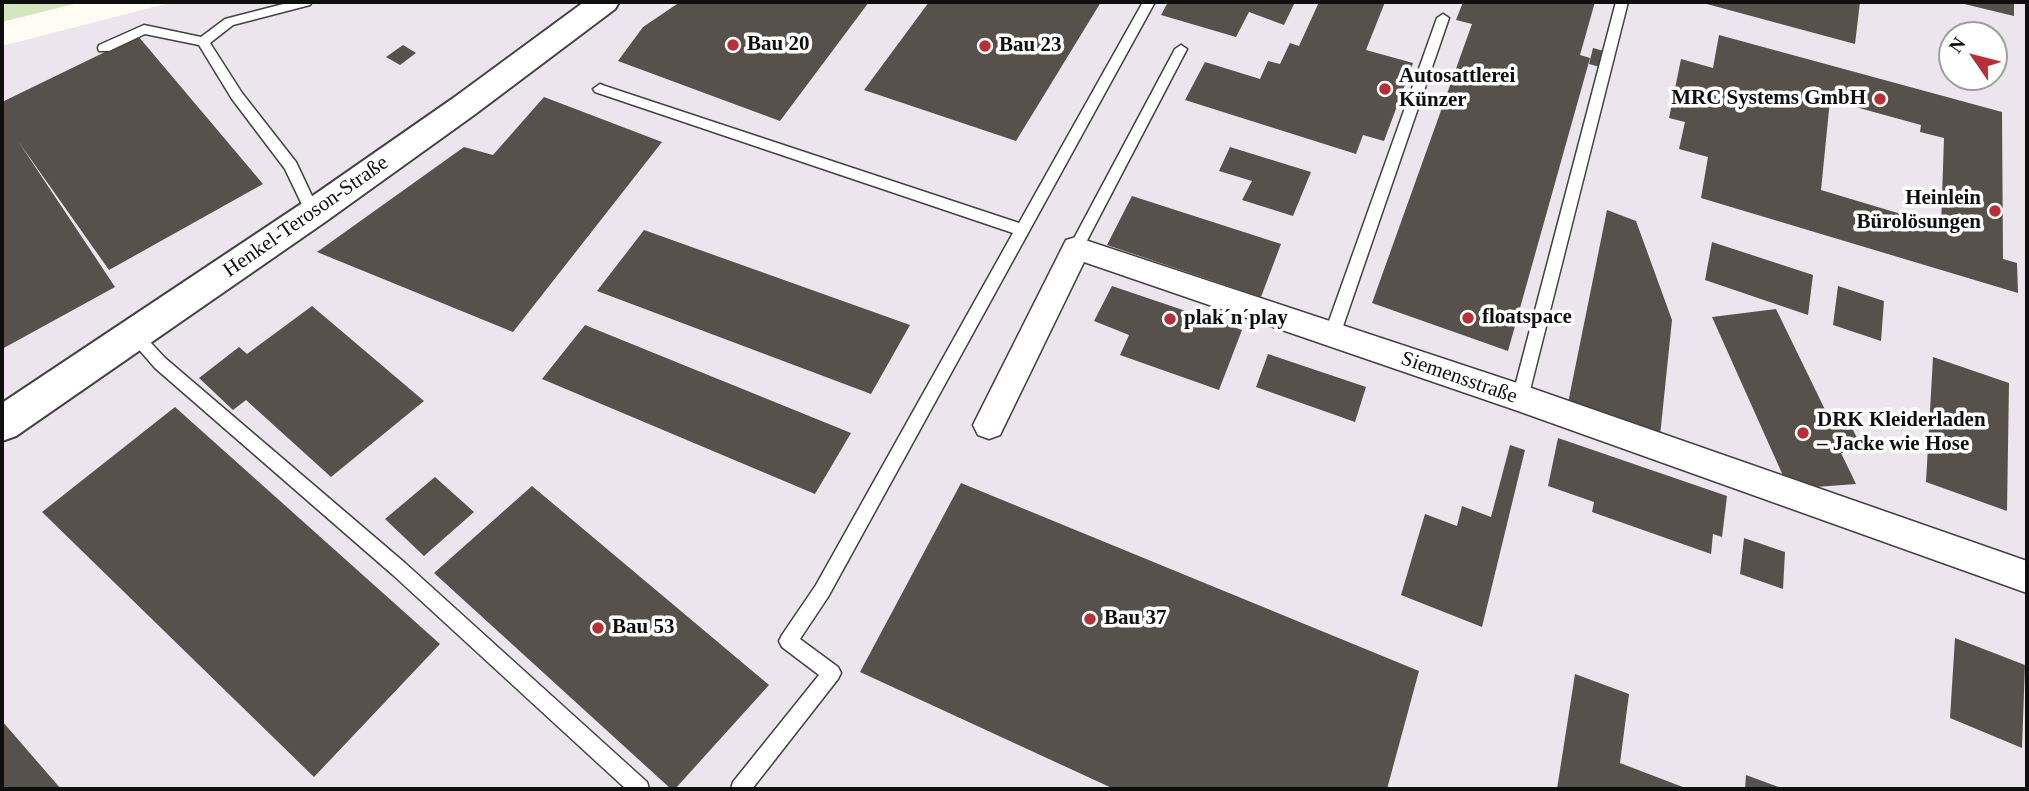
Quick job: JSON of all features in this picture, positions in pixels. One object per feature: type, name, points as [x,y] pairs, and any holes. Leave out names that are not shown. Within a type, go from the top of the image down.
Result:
[{"type":"street","name":"Henkel-Teroson-Straße","points":[[2,424],[313,213],[463,107],[604,2]]},
{"type":"street","name":"Siemensstraße","points":[[1076,248],[1520,398],[2027,577]]},
{"type":"street","points":[[989,425],[1076,248]]},
{"type":"lane","points":[[204,42],[229,22],[306,2]]},
{"type":"lane","points":[[740,789],[832,673],[788,641],[822,591],[1149,2]]},
{"type":"lane","points":[[1520,398],[1622,2]]},
{"type":"lane","points":[[1332,335],[1443,18]]},
{"type":"lane","points":[[104,48],[144,29],[204,42],[237,96],[291,166],[313,213]]},
{"type":"lane","points":[[1076,248],[1181,49]]},
{"type":"lane","points":[[600,89],[1022,230]]},
{"type":"lane","points":[[134,334],[160,363],[399,569],[640,789]]},
{"type":"shaded area","points":[[173,2],[2027,2],[2027,789],[2,789],[2,46]]},
{"type":"green space","points":[[82,2],[2,22],[2,3]]},
{"type":"building","name":"Bau 20","points":[[680,2],[869,2],[780,121],[618,61],[643,27]]},
{"type":"building","name":"Bau 23","points":[[929,2],[1101,2],[1016,141],[864,90]]},
{"type":"building","points":[[1168,2],[1295,2],[1284,25],[1249,12],[1236,37],[1161,15]]},
{"type":"building","points":[[1319,2],[1385,2],[1366,50],[1413,63],[1384,141],[1363,135],[1356,154],[1185,100],[1205,62],[1260,79],[1268,61],[1280,64],[1290,43],[1299,46]]},
{"type":"building","points":[[1463,2],[1595,2],[1580,55],[1590,58],[1508,351],[1372,303],[1472,24],[1456,20]]},
{"type":"building","points":[[1860,2],[1855,44],[1703,3]]},
{"type":"building","points":[[2014,2],[2014,16],[1960,3]]},
{"type":"building","points":[[1719,35],[2002,112],[2003,259],[2017,263],[2018,293],[1701,198],[1708,157],[1679,149],[1685,122],[1669,118],[1681,59],[1713,68]],"holes":[[[1830,100],[1921,125],[1920,132],[1944,138],[1941,226],[1821,190]]]},
{"type":"building","points":[[138,36],[263,184],[109,270],[18,141],[115,287],[2,349],[2,102]]},
{"type":"building","points":[[403,45],[416,53],[400,65],[386,57]]},
{"type":"building","points":[[1593,48],[1604,51],[1600,67],[1589,64]]},
{"type":"building","points":[[544,97],[662,142],[513,332],[317,252],[464,147],[493,155]]},
{"type":"building","points":[[1230,147],[1311,172],[1293,216],[1242,200],[1252,181],[1219,171]]},
{"type":"building","points":[[1132,196],[1281,244],[1261,297],[1107,245]]},
{"type":"building","points":[[1607,210],[1636,221],[1672,320],[1660,436],[1567,408]]},
{"type":"building","points":[[644,230],[910,325],[871,394],[597,291]]},
{"type":"building","points":[[1712,242],[1813,275],[1808,315],[1705,280]]},
{"type":"building","points":[[1112,286],[1242,330],[1219,390],[1120,355],[1129,335],[1094,321]]},
{"type":"building","points":[[1838,286],[1884,301],[1881,341],[1833,325]]},
{"type":"building","points":[[312,306],[424,401],[331,477],[246,400],[233,410],[199,378],[239,347],[247,354]]},
{"type":"building","points":[[1776,309],[1832,424],[1849,422],[1864,452],[1841,453],[1856,484],[1789,489],[1712,317]]},
{"type":"building","points":[[585,325],[851,433],[815,494],[542,379]]},
{"type":"building","points":[[1268,354],[1366,387],[1355,422],[1256,387]]},
{"type":"building","points":[[1933,357],[2009,383],[2007,511],[1926,482]]},
{"type":"building","points":[[175,407],[440,644],[314,777],[42,512]]},
{"type":"building","points":[[1558,438],[1727,496],[1722,537],[1713,534],[1711,554],[1592,512],[1594,502],[1548,486]]},
{"type":"building","points":[[1510,445],[1525,450],[1482,627],[1401,595],[1425,514],[1457,526],[1462,506],[1491,517]]},
{"type":"building","points":[[435,477],[474,512],[424,556],[385,519]]},
{"type":"building","name":"Bau 37","points":[[961,483],[1419,671],[1387,789],[1114,789],[860,672]]},
{"type":"building","name":"Bau 53","points":[[532,486],[769,685],[675,789],[671,789],[434,573]]},
{"type":"building","points":[[1744,538],[1785,552],[1783,589],[1740,574]]},
{"type":"building","points":[[1955,638],[2025,665],[2022,748],[1950,718]]},
{"type":"building","points":[[1575,674],[1629,694],[1620,763],[1688,789],[1557,789]]},
{"type":"building","points":[[2,721],[61,789],[2,789]]},
{"type":"building","points":[[1746,775],[1784,789],[1745,789]]},
{"type":"place","name":"Bau 20","points":[[733,45]]},
{"type":"place","name":"Bau 23","points":[[985,46]]},
{"type":"place","name":"Autosattlerei Künzer","points":[[1385,89]]},
{"type":"place","name":"MRC Systems GmbH","points":[[1880,99]]},
{"type":"place","name":"Heinlein Bürolösungen","points":[[1995,211]]},
{"type":"place","name":"floatspace","points":[[1468,318]]},
{"type":"place","name":"plak´n´play","points":[[1170,319]]},
{"type":"place","name":"DRK Kleiderladen – Jacke wie Hose","points":[[1803,433]]},
{"type":"place","name":"Bau 37","points":[[1090,619]]},
{"type":"place","name":"Bau 53","points":[[598,628]]}]
